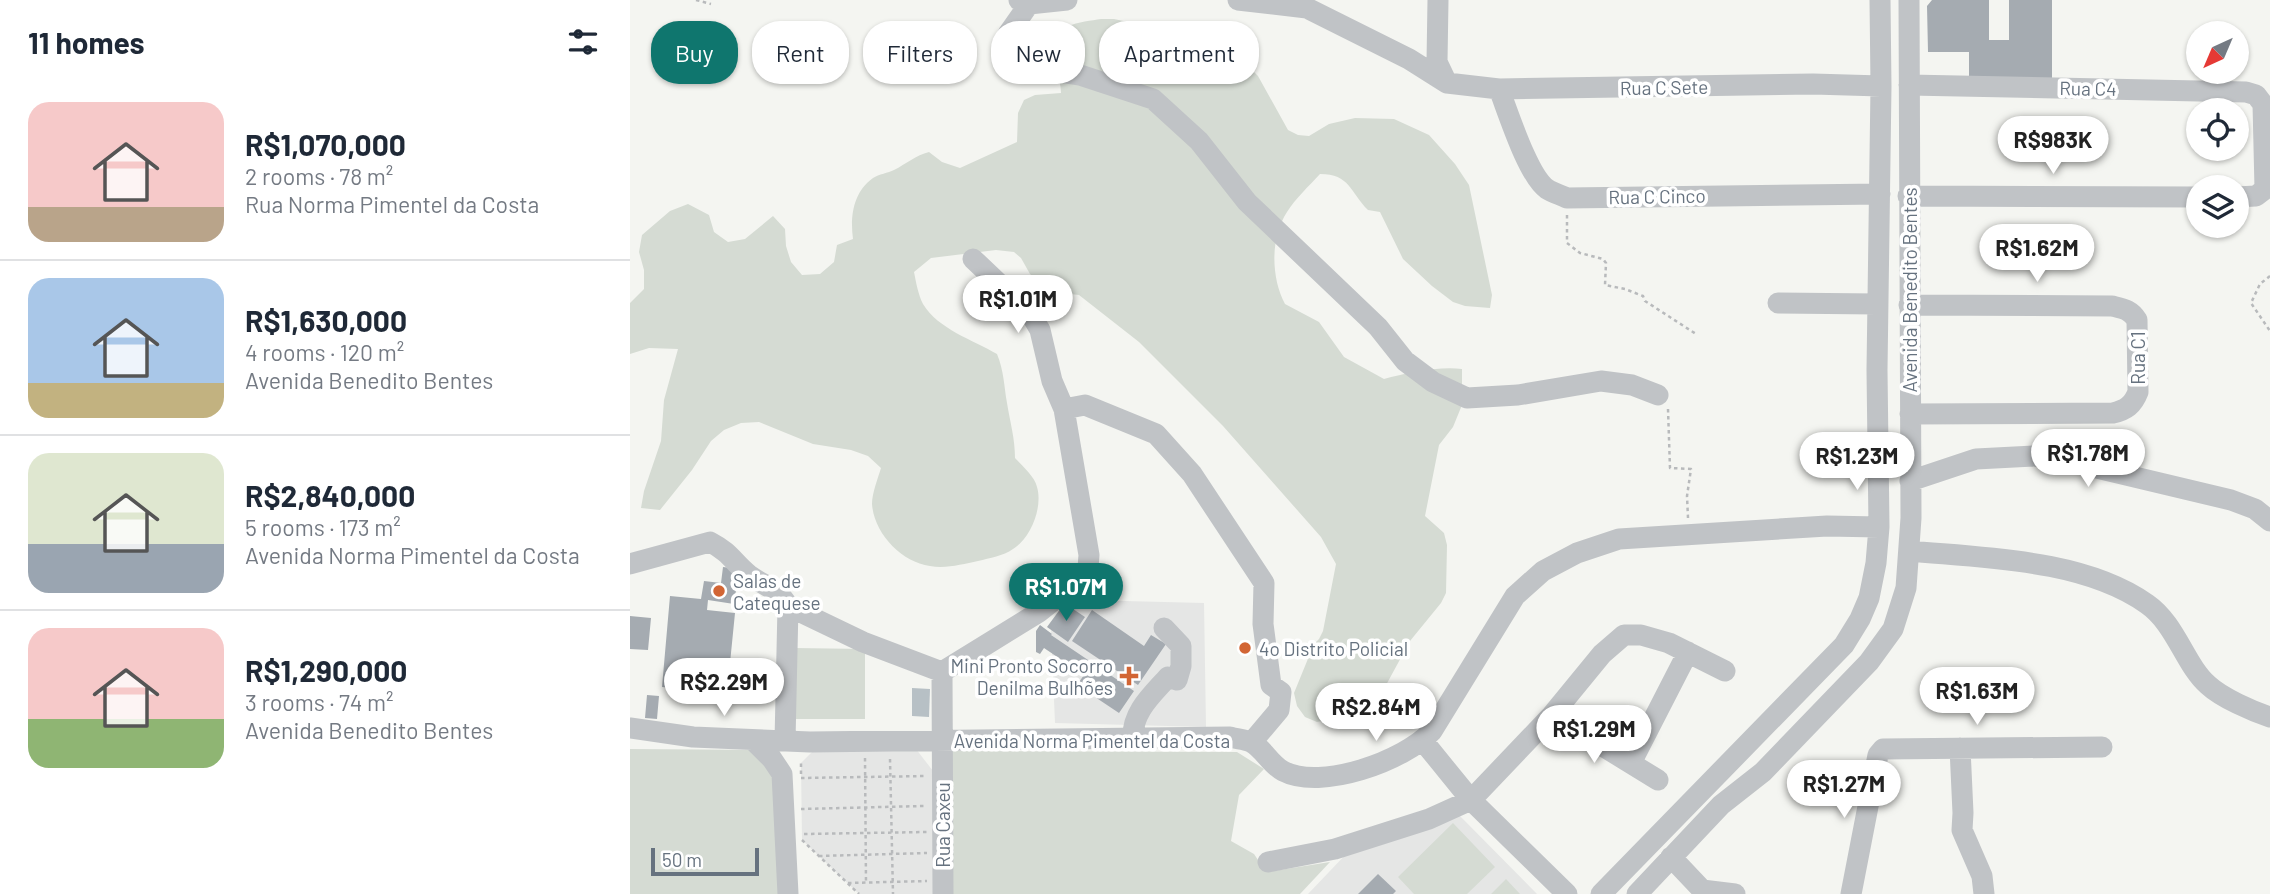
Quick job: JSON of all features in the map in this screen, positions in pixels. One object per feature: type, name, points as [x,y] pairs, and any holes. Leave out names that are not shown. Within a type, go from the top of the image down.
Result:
[{"type":"street","points":[[1067,0],[1024,2],[1008,34],[1007,45],[1017,61],[1028,67],[1080,75],[1153,99],[1199,142],[1247,202],[1378,327],[1405,361],[1433,382],[1467,398],[1518,395],[1601,382],[1632,385],[1658,395]]},
{"type":"street","points":[[1238,0],[1307,8],[1409,59],[1447,83]]},
{"type":"street","points":[[1438,0],[1437,62],[1447,83]]},
{"type":"street","name":"Avenida Benedito Bentes","points":[[1601,894],[1844,645],[1869,598],[1879,527],[1877,304],[1880,0]]},
{"type":"street","name":"Avenida Benedito Bentes","points":[[1637,894],[1721,805],[1763,772],[1869,662],[1893,629],[1906,588],[1910,481],[1909,0]]},
{"type":"street","name":"Rua C Sete","points":[[1447,83],[1499,89],[1813,84],[1881,86]]},
{"type":"street","name":"Rua C4","points":[[1909,85],[2246,92],[2256,95],[2263,104],[2266,183],[2263,192],[2249,196]]},
{"type":"street","points":[[1499,89],[1523,150],[1541,182],[1547,189],[1567,198]]},
{"type":"street","name":"Rua C Cinco","points":[[1567,198],[1880,194]]},
{"type":"street","points":[[1908,196],[2186,197]]},
{"type":"street","points":[[788,606],[863,642],[942,672],[1039,612],[1083,577],[1088,568],[1089,555],[1064,408],[1052,381],[1040,330],[1030,313],[973,259]]},
{"type":"street","points":[[1778,303],[1877,304]]},
{"type":"street","name":"Rua C1","points":[[1909,304],[2112,306],[2125,309],[2133,313],[2137,320],[2138,392],[2128,408],[2113,413],[1910,414]]},
{"type":"street","points":[[1877,370],[1910,368]]},
{"type":"street","points":[[1064,408],[1085,405],[1156,434],[1192,474],[1264,583],[1263,624],[1270,685],[1281,692],[1279,710],[1252,742]]},
{"type":"street","points":[[1910,481],[1976,459],[2034,456],[2080,464],[2231,500],[2255,509],[2270,522]]},
{"type":"street","name":"Avenida Norma Pimentel da Costa","points":[[630,728],[693,737],[785,741],[809,748],[942,740],[1230,737],[1252,742],[1281,770],[1298,777],[1329,776],[1386,761],[1423,741],[1432,731],[1515,597],[1543,571],[1577,553],[1619,539],[1827,526],[1879,527]]},
{"type":"street","points":[[630,564],[710,542],[726,551],[748,574],[782,595],[788,606],[785,741]]},
{"type":"street","points":[[1909,551],[2049,566],[2099,579],[2148,604],[2165,621],[2208,685],[2270,718]]},
{"type":"street","points":[[1133,738],[1132,725],[1136,716],[1168,677],[1177,680],[1181,667],[1181,646],[1164,628]]},
{"type":"street","points":[[1268,862],[1335,849],[1429,819],[1471,800],[1552,715],[1602,654],[1624,635],[1641,635],[1669,643],[1725,671]]},
{"type":"street","points":[[1631,763],[1688,652]]},
{"type":"street","name":"Rua Caxeu","points":[[939,887],[942,672]]},
{"type":"street","points":[[1552,715],[1658,780]]},
{"type":"street","name":"Avenida Norma Pimentel da Costa","points":[[630,741],[693,737]]},
{"type":"street","points":[[753,740],[791,776]]},
{"type":"street","points":[[1423,741],[1471,800],[1567,894]]},
{"type":"street","points":[[1851,894],[1880,751],[1886,747],[2102,747]]},
{"type":"street","points":[[788,894],[794,755],[809,748]]},
{"type":"street","points":[[1960,748],[1962,830],[1982,876],[1984,894]]},
{"type":"street","points":[[1703,788],[1721,805]]},
{"type":"street","points":[[1671,857],[1704,892],[1735,894]]},
{"type":"path","points":[[696,0],[711,4]]},
{"type":"path","points":[[1567,198],[1567,243],[1580,253],[1603,259],[1606,263],[1605,285],[1643,296],[1645,301],[1696,334]]},
{"type":"path","points":[[2270,276],[2260,284],[2251,303],[2270,331]]},
{"type":"path","points":[[1658,395],[1668,399],[1670,468],[1691,469],[1687,496],[1688,535]]},
{"type":"path","points":[[791,776],[809,748]]},
{"type":"path","points":[[865,748],[866,883]]},
{"type":"path","points":[[890,758],[893,894]]},
{"type":"path","points":[[791,776],[933,776]]},
{"type":"path","points":[[791,776],[801,788]]},
{"type":"path","points":[[801,799],[801,809],[933,806]]},
{"type":"path","points":[[859,894],[802,840],[802,835],[934,832]]},
{"type":"path","points":[[819,856],[934,853]]},
{"type":"path","points":[[848,883],[893,882],[939,887]]},
{"type":"shaded area","points":[[1101,19],[1123,21],[1099,21],[1099,84],[1259,84],[1259,78],[1288,130],[1309,136],[1329,124],[1355,118],[1394,119],[1429,135],[1455,164],[1469,185],[1492,295],[1490,308],[1453,302],[1432,286],[1403,259],[1380,212],[1368,210],[1338,177],[1320,174],[1298,197],[1281,222],[1275,246],[1277,282],[1285,304],[1319,322],[1344,357],[1384,379],[1433,369],[1462,369],[1462,405],[1453,427],[1439,445],[1425,516],[1444,533],[1447,545],[1446,593],[1410,641],[1385,687],[1375,697],[1343,716],[1317,722],[1305,717],[1297,706],[1294,693],[1314,644],[1323,631],[1336,564],[1321,537],[1223,426],[1139,342],[1079,295],[1052,292],[1044,287],[1030,274],[1021,258],[1014,252],[996,250],[931,258],[914,272],[921,300],[930,313],[947,327],[997,354],[1015,458],[1034,479],[1038,495],[1037,513],[1030,530],[1013,549],[992,558],[948,567],[930,566],[909,559],[891,544],[874,515],[874,490],[881,468],[868,456],[851,450],[813,444],[759,422],[741,423],[724,430],[711,441],[660,510],[641,508],[661,441],[664,400],[678,349],[649,348],[630,354],[630,303],[644,289],[644,270],[639,252],[642,235],[670,211],[688,204],[709,215],[714,232],[728,242],[745,239],[773,216],[785,229],[791,262],[802,275],[820,274],[834,262],[837,245],[853,239],[854,205],[861,190],[875,177],[929,152],[942,162],[960,168],[1017,142],[1018,113],[1024,100],[1035,95],[1061,93],[1060,84],[1085,84],[1085,22]]},
{"type":"shaded area","name":"Mini Pronto Socorro Denilma Bulhões","points":[[1085,600],[1204,603],[1206,727],[1055,723],[1051,628]]},
{"type":"shaded area","points":[[794,648],[865,649],[865,719],[793,719]]},
{"type":"shaded area","points":[[912,688],[930,689],[929,717],[912,716]]},
{"type":"shaded area","points":[[817,747],[916,749],[933,771],[934,894],[859,894],[802,840],[801,763]]},
{"type":"shaded area","points":[[630,749],[768,750],[789,894],[630,894]]},
{"type":"shaded area","points":[[949,751],[1237,752],[1264,769],[1239,795],[1231,841],[1254,854],[1266,872],[1330,862],[1300,894],[950,894]]},
{"type":"shaded area","points":[[1459,815],[1537,894],[1308,894],[1349,851]]},
{"type":"shaded area","points":[[1453,823],[1495,867],[1467,894],[1414,894],[1398,877]]},
{"type":"shaded area","points":[[1506,879],[1520,894],[1491,894]]},
{"type":"building","points":[[1932,0],[1989,0],[1989,40],[2009,40],[2009,0],[2052,0],[2052,82],[1969,81],[1969,52],[1928,52],[1927,6]]},
{"type":"building","points":[[723,567],[739,569],[734,604],[708,600],[707,610],[735,613],[730,663],[702,660],[700,690],[662,687],[670,596],[701,599],[704,581],[721,583]]},
{"type":"building","points":[[1067,605],[1085,617],[1068,642],[1047,627],[1061,608],[1064,610]]},
{"type":"building","points":[[1092,610],[1144,646],[1151,635],[1166,644],[1138,685],[1072,641]]},
{"type":"building","points":[[630,616],[651,618],[648,650],[630,649]]},
{"type":"building","points":[[1040,625],[1134,691],[1119,713],[1077,685],[1084,675],[1044,648],[1040,654],[1036,652],[1036,631]]},
{"type":"building","points":[[647,695],[659,696],[657,719],[645,718]]},
{"type":"building","points":[[1378,874],[1396,891],[1393,894],[1358,894]]},
{"type":"place","name":"Salas de Catequese","points":[[719,591]]},
{"type":"place","name":"4o Distrito Policial","points":[[1245,648]]},
{"type":"place","name":"Mini Pronto Socorro Denilma Bulhões","points":[[1129,676]]}]
